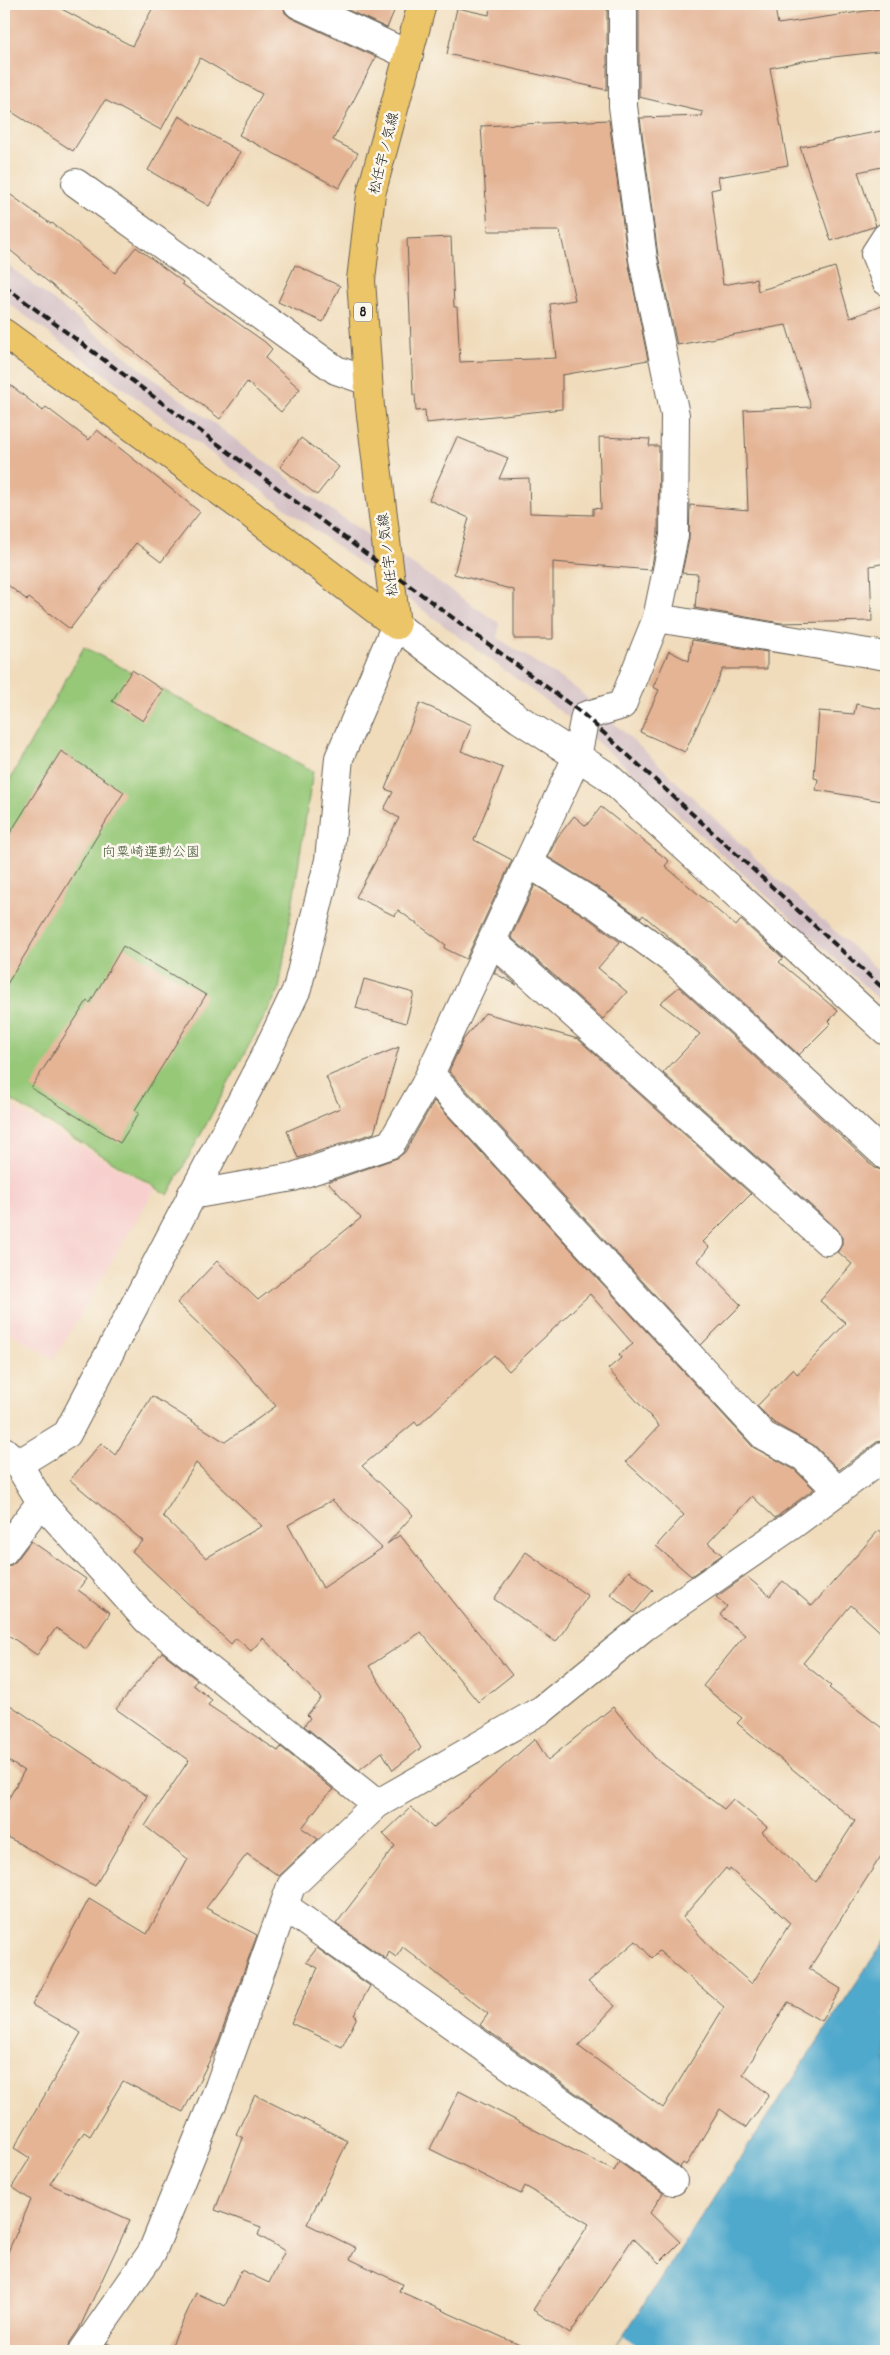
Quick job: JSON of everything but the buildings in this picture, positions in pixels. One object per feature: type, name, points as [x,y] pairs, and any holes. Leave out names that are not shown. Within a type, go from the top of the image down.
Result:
[{"type":"main road","name":"松任宇ノ気線","points":[[396,625],[368,381],[361,280],[371,194],[422,4]]},
{"type":"main road","name":"松任宇ノ気線","points":[[4,333],[248,512],[396,625]]},
{"type":"street","points":[[298,4],[409,55]]},
{"type":"street","points":[[191,1195],[293,1177],[391,1144],[430,1074],[577,757],[585,716],[622,705],[657,618],[674,536],[675,415],[643,259],[623,106],[623,4]]},
{"type":"street","points":[[76,183],[336,370],[368,381]]},
{"type":"street","points":[[886,237],[875,254],[886,281]]},
{"type":"street","points":[[657,618],[886,656]]},
{"type":"street","points":[[377,1804],[147,1620],[41,1502],[11,1457],[67,1434],[263,1060],[297,989],[329,860],[338,758],[396,625],[519,718],[606,775],[886,1031]]},
{"type":"street","points":[[528,863],[598,906],[675,962],[886,1156]]},
{"type":"street","points":[[492,942],[827,1242]]},
{"type":"street","points":[[430,1074],[764,1436],[804,1457],[838,1491]]},
{"type":"street","points":[[82,2351],[152,2252],[218,2087],[291,1886],[377,1804],[543,1709],[644,1627],[838,1491],[886,1455]]},
{"type":"street","points":[[4,1551],[41,1502]]},
{"type":"street","points":[[284,1906],[673,2181]]},
{"type":"shaded area","points":[[4,262],[175,395],[337,514],[499,623],[498,638],[577,689],[650,756],[780,882],[886,977],[886,1006],[641,780],[569,718],[4,300]]},
{"type":"shaded area","points":[[4,1102],[155,1189],[54,1359],[4,1329]]},
{"type":"green space","name":"向粟崎運動公園","points":[[84,647],[313,771],[279,990],[168,1195],[4,1096],[4,790]]},
{"type":"water","points":[[886,1938],[886,2351],[613,2351],[864,1971]]},
{"type":"pier","points":[[624,2336],[648,2351],[613,2351]]},
{"type":"railway","points":[[4,286],[583,714],[886,991]]}]
